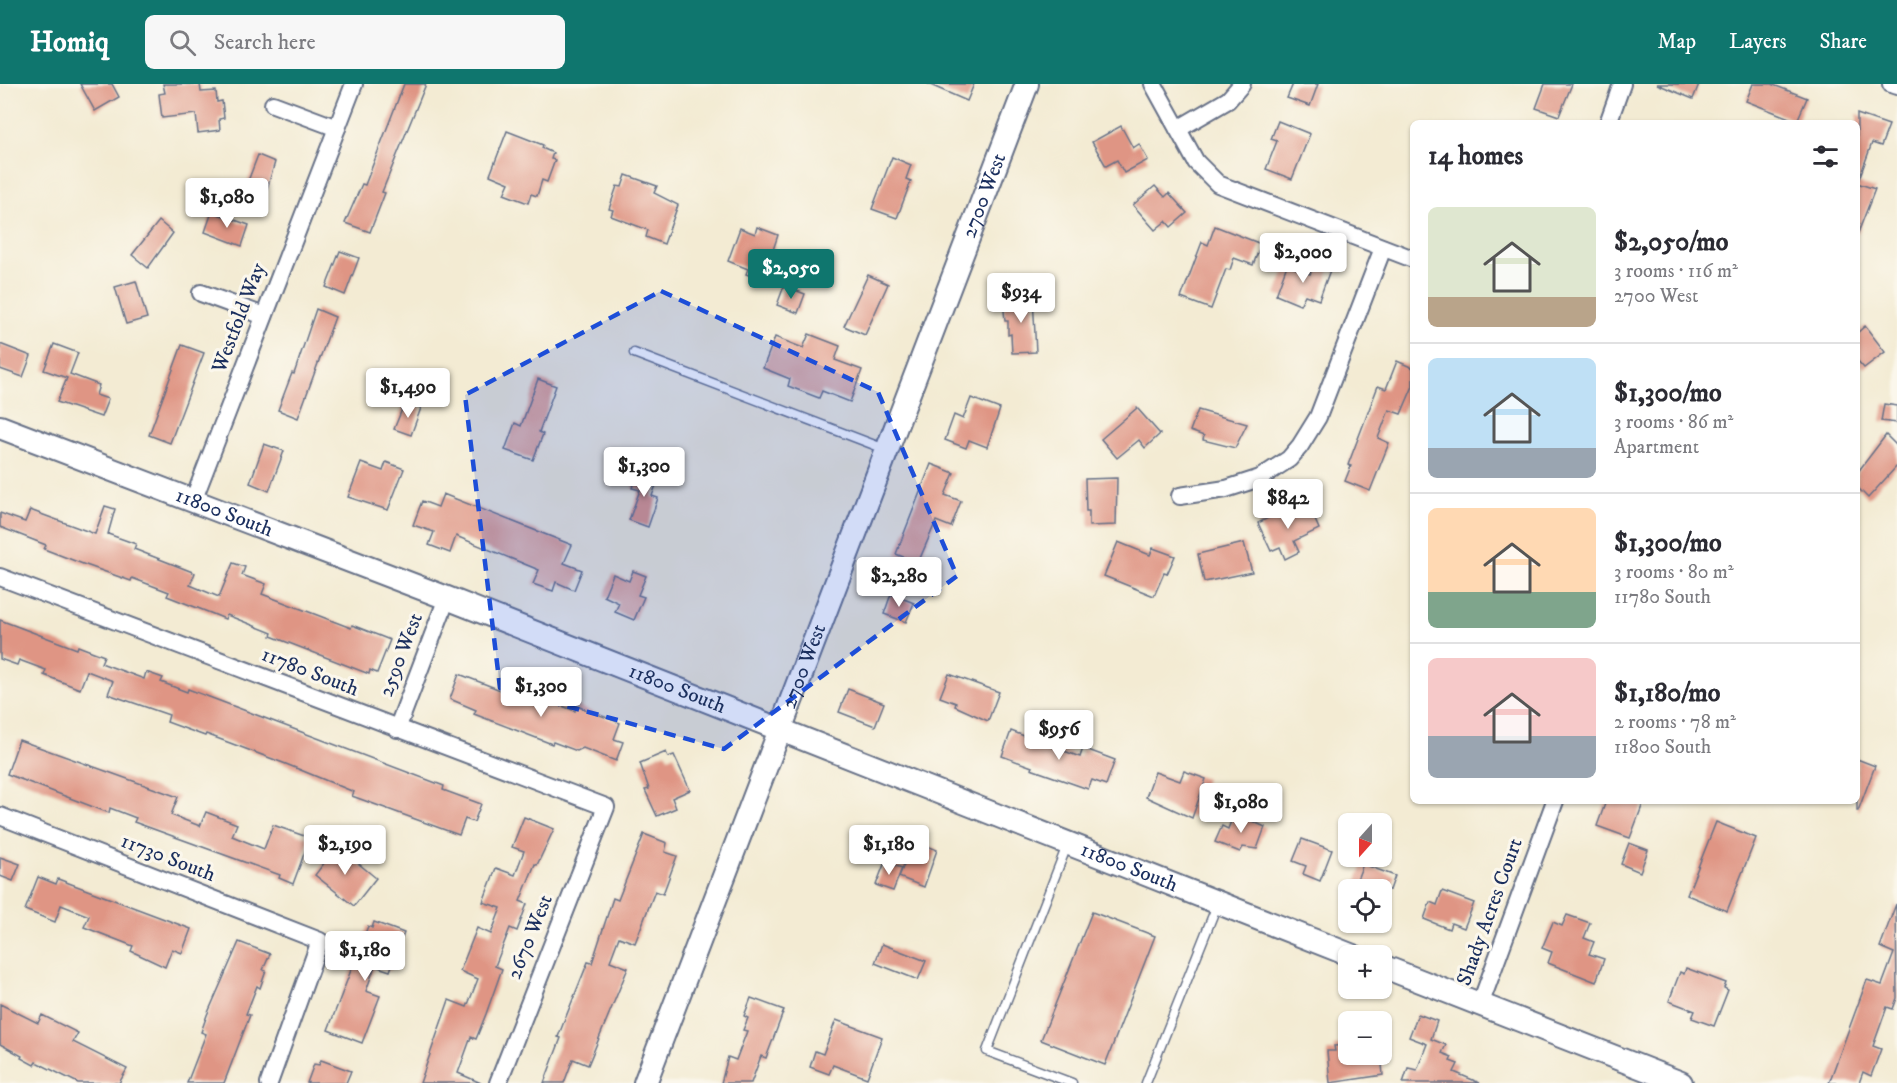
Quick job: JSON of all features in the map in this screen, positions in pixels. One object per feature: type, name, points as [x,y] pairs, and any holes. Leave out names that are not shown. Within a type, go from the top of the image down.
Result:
[{"type":"main road","name":"2700 West","points":[[645,1083],[1027,84]]},
{"type":"main road","name":"11800 South","points":[[0,427],[447,598],[1338,950]]},
{"type":"main road","points":[[1392,970],[1682,1083]]},
{"type":"street","name":"Westfold Way","points":[[193,501],[354,84]]},
{"type":"street","points":[[1153,84],[1202,170],[1218,184],[1410,258]]},
{"type":"street","points":[[1178,129],[1228,100],[1242,84]]},
{"type":"street","points":[[1609,120],[1622,84]]},
{"type":"street","points":[[1892,84],[1897,86]]},
{"type":"street","points":[[273,104],[337,128]]},
{"type":"street","points":[[1180,496],[1243,485],[1275,469],[1288,459],[1310,432],[1325,400],[1383,248]]},
{"type":"street","points":[[201,293],[264,316]]},
{"type":"street","name":"11780 South","points":[[0,577],[606,807]]},
{"type":"street","name":"2590 West","points":[[397,729],[447,598]]},
{"type":"street","name":"Shady Acres Court","points":[[1480,1005],[1554,804]]},
{"type":"street","name":"2670 West","points":[[498,1083],[606,807]]},
{"type":"street","name":"11730 South","points":[[0,816],[320,941],[269,1083]]},
{"type":"lane","points":[[634,353],[888,450]]},
{"type":"lane","points":[[1069,843],[987,1051],[1072,1083]]},
{"type":"lane","points":[[1146,1083],[1218,902]]},
{"type":"highlighted area","points":[[661,291],[878,392],[957,576],[724,749],[500,688],[465,395]]},
{"type":"building","points":[[80,84],[112,84],[119,97],[95,111]]},
{"type":"building","points":[[163,84],[200,84],[201,92],[216,91],[217,102],[222,101],[224,118],[219,119],[220,130],[198,133],[196,114],[162,118],[159,94],[165,93]]},
{"type":"building","points":[[404,84],[426,84],[382,192],[385,193],[370,232],[345,223],[362,184],[365,185]]},
{"type":"building","points":[[928,84],[974,84],[967,101]]},
{"type":"building","points":[[1293,84],[1318,84],[1310,106],[1287,98]]},
{"type":"building","points":[[1545,84],[1572,84],[1559,116],[1536,108]]},
{"type":"building","points":[[1657,84],[1699,84],[1693,99]]},
{"type":"building","points":[[1753,84],[1771,84],[1807,98],[1797,120],[1746,101]]},
{"type":"building","points":[[1857,114],[1889,125],[1881,146],[1872,143],[1860,176],[1860,120],[1857,120]]},
{"type":"building","points":[[1278,121],[1310,134],[1292,179],[1266,169],[1277,141],[1271,139]]},
{"type":"building","points":[[1121,126],[1133,148],[1139,144],[1148,160],[1124,173],[1117,160],[1106,166],[1092,142]]},
{"type":"building","points":[[507,131],[543,145],[542,148],[553,153],[551,159],[555,160],[547,182],[542,180],[537,196],[531,194],[528,203],[504,194],[509,183],[490,175]]},
{"type":"building","points":[[258,155],[275,162],[263,202],[243,194]]},
{"type":"building","points":[[892,157],[911,165],[906,179],[911,181],[897,218],[872,209]]},
{"type":"building","points":[[626,175],[657,186],[654,193],[678,205],[664,244],[646,237],[648,230],[611,216],[613,210],[609,209],[617,186],[622,187]]},
{"type":"building","points":[[1860,184],[1875,189],[1860,228]]},
{"type":"building","points":[[1155,186],[1165,197],[1169,193],[1187,213],[1171,227],[1166,221],[1155,230],[1133,205]]},
{"type":"building","points":[[212,212],[249,225],[242,246],[205,232]]},
{"type":"building","points":[[159,221],[173,233],[148,268],[132,255]]},
{"type":"building","points":[[1215,226],[1261,244],[1253,265],[1234,258],[1230,270],[1226,269],[1211,309],[1181,298],[1202,242],[1208,245]]},
{"type":"building","points":[[757,227],[778,235],[773,250],[782,253],[770,283],[746,274],[748,269],[728,261],[740,228],[755,234]]},
{"type":"building","points":[[340,251],[359,258],[345,295],[326,287]]},
{"type":"building","points":[[1314,264],[1330,270],[1319,300],[1305,295],[1300,305],[1276,295],[1287,265],[1310,274]]},
{"type":"building","points":[[868,275],[888,284],[865,335],[844,326]]},
{"type":"building","points":[[136,281],[147,318],[126,324],[115,287]]},
{"type":"building","points":[[784,286],[805,294],[798,313],[777,305]]},
{"type":"building","points":[[1033,298],[1036,352],[1012,353],[1011,334],[1008,335],[1008,321],[1005,321],[1003,300]]},
{"type":"building","points":[[316,309],[335,317],[298,418],[278,410],[292,373],[294,374]]},
{"type":"building","points":[[1865,326],[1885,352],[1864,368],[1860,363],[1860,330]]},
{"type":"building","points":[[809,334],[840,346],[835,360],[862,370],[850,402],[822,391],[819,398],[788,386],[790,379],[763,368],[775,337],[803,348]]},
{"type":"building","points":[[0,344],[31,356],[23,377],[0,369]]},
{"type":"building","points":[[54,344],[78,353],[70,374],[99,385],[96,395],[108,399],[101,417],[57,402],[67,378],[44,370]]},
{"type":"building","points":[[182,345],[204,353],[170,443],[149,435]]},
{"type":"building","points":[[1397,361],[1410,367],[1410,393],[1401,414],[1389,410],[1378,438],[1389,443],[1370,491],[1345,481],[1351,466],[1348,465],[1378,386],[1386,389]]},
{"type":"building","points":[[538,379],[556,386],[539,432],[543,434],[533,460],[505,450],[515,423],[521,426]]},
{"type":"building","points":[[971,398],[1000,409],[987,447],[969,440],[966,448],[945,440],[954,415],[963,419]]},
{"type":"building","points":[[405,402],[421,408],[411,435],[394,429]]},
{"type":"building","points":[[1884,404],[1897,406],[1897,423],[1881,421]]},
{"type":"building","points":[[1137,408],[1160,434],[1145,448],[1139,440],[1117,458],[1101,439]]},
{"type":"building","points":[[1198,410],[1247,424],[1235,448],[1203,440],[1204,436],[1190,431]]},
{"type":"building","points":[[1886,435],[1897,446],[1897,466],[1868,498],[1860,490],[1860,469]]},
{"type":"building","points":[[264,444],[284,451],[269,491],[250,483]]},
{"type":"building","points":[[386,462],[404,469],[388,510],[348,497],[361,463],[383,471]]},
{"type":"building","points":[[931,464],[954,473],[945,495],[961,501],[951,527],[936,521],[918,563],[896,554]]},
{"type":"building","points":[[638,469],[659,477],[652,496],[658,498],[648,527],[629,520],[640,490],[632,488]]},
{"type":"building","points":[[1117,478],[1116,525],[1089,526],[1085,479]]},
{"type":"building","points":[[443,494],[572,545],[564,563],[582,570],[574,590],[556,582],[553,591],[533,584],[539,570],[456,536],[450,553],[429,545],[434,532],[413,525],[422,501],[438,507]]},
{"type":"building","points":[[105,506],[115,509],[108,534],[136,544],[134,549],[195,573],[190,585],[219,597],[233,563],[245,567],[242,575],[266,584],[262,594],[351,628],[352,625],[390,640],[377,673],[370,670],[369,674],[271,636],[272,633],[227,615],[225,619],[167,596],[169,592],[132,578],[131,581],[44,549],[46,545],[0,527],[0,513],[25,522],[30,510],[95,534]]},
{"type":"building","points":[[1309,506],[1319,529],[1294,541],[1299,552],[1285,559],[1280,547],[1271,551],[1258,523],[1276,514],[1277,517],[1291,510],[1293,514]]},
{"type":"building","points":[[1118,542],[1150,555],[1153,548],[1175,556],[1167,574],[1164,573],[1154,596],[1104,576]]},
{"type":"building","points":[[1244,543],[1252,572],[1204,582],[1198,554]]},
{"type":"building","points":[[633,571],[646,576],[638,595],[644,597],[634,620],[615,612],[619,603],[604,596],[613,574],[629,581]]},
{"type":"building","points":[[891,594],[914,603],[906,622],[884,614]]},
{"type":"building","points":[[0,620],[77,649],[78,646],[104,656],[101,663],[144,679],[146,672],[163,678],[161,682],[187,692],[188,689],[444,786],[443,790],[481,804],[474,822],[465,819],[459,835],[352,796],[354,792],[286,764],[167,722],[169,715],[108,694],[113,681],[87,671],[80,689],[44,675],[46,670],[19,660],[17,665],[0,659]]},
{"type":"building","points":[[459,674],[516,696],[519,689],[575,711],[577,706],[620,723],[614,739],[623,742],[616,761],[583,748],[577,751],[553,742],[552,744],[474,714],[476,710],[450,699]]},
{"type":"building","points":[[949,674],[999,692],[988,721],[940,697]]},
{"type":"building","points":[[848,689],[884,703],[875,726],[839,712]]},
{"type":"building","points":[[1011,731],[1080,757],[1083,748],[1115,760],[1106,785],[1092,780],[1088,789],[1002,756]]},
{"type":"building","points":[[19,740],[178,797],[171,815],[200,826],[206,812],[237,824],[232,836],[264,849],[273,825],[310,838],[293,884],[279,878],[280,875],[134,822],[136,818],[110,808],[109,813],[7,774]]},
{"type":"building","points":[[666,752],[668,757],[674,755],[690,790],[672,798],[676,808],[657,816],[645,790],[649,789],[640,763]]},
{"type":"building","points":[[1860,760],[1875,766],[1858,811],[1857,804],[1860,804]]},
{"type":"building","points":[[1184,771],[1206,779],[1192,818],[1146,797],[1155,772],[1180,781]]},
{"type":"building","points":[[1605,804],[1643,804],[1630,838],[1597,826]]},
{"type":"building","points":[[1234,813],[1265,827],[1257,849],[1243,847],[1240,852],[1215,842],[1222,826],[1228,829]]},
{"type":"building","points":[[524,817],[554,829],[537,865],[535,864],[520,901],[527,904],[517,931],[510,928],[495,966],[502,969],[486,1014],[476,1039],[471,1037],[458,1073],[481,1083],[420,1083],[449,1000],[467,1007],[478,979],[460,971],[477,928],[491,934],[501,908],[483,902],[496,868],[515,875],[524,851],[512,847]]},
{"type":"building","points":[[1716,822],[1756,838],[1727,911],[1687,895]]},
{"type":"building","points":[[644,834],[667,843],[665,852],[677,856],[663,894],[655,891],[635,943],[619,937],[610,961],[628,968],[588,1065],[573,1059],[564,1083],[544,1083],[561,1038],[558,1037],[565,1019],[588,962],[592,963],[613,898],[618,900]]},
{"type":"building","points":[[915,837],[928,842],[927,846],[937,850],[924,887],[899,877]]},
{"type":"building","points":[[1302,839],[1332,850],[1320,881],[1303,874],[1306,866],[1293,861]]},
{"type":"building","points":[[1629,843],[1648,850],[1640,872],[1621,864]]},
{"type":"building","points":[[337,846],[376,878],[354,906],[315,875]]},
{"type":"building","points":[[0,857],[20,864],[13,881],[0,876]]},
{"type":"building","points":[[885,862],[902,868],[893,891],[876,885]]},
{"type":"building","points":[[1362,867],[1371,867],[1395,876],[1392,884],[1392,879],[1357,879]]},
{"type":"building","points":[[38,877],[56,884],[58,879],[191,929],[182,953],[172,949],[165,967],[131,951],[133,946],[84,927],[89,916],[61,905],[55,922],[25,910]]},
{"type":"building","points":[[1442,891],[1474,903],[1464,928],[1451,923],[1449,929],[1424,919],[1430,902],[1437,905]]},
{"type":"building","points":[[1896,904],[1897,998],[1893,1009],[1887,1007],[1873,1046],[1881,1049],[1871,1076],[1863,1072],[1859,1083],[1829,1083],[1867,980],[1882,985],[1894,953],[1880,947]]},
{"type":"building","points":[[1092,912],[1155,936],[1105,1065],[1041,1040]]},
{"type":"building","points":[[1567,915],[1590,923],[1584,938],[1594,942],[1589,954],[1604,959],[1596,982],[1548,963],[1552,952],[1542,948],[1553,922],[1562,926]]},
{"type":"building","points":[[374,922],[404,933],[390,971],[375,966],[366,991],[380,996],[362,1043],[328,1030],[368,926],[372,928]]},
{"type":"building","points":[[239,942],[270,954],[263,970],[266,971],[260,988],[257,986],[246,1014],[250,1015],[224,1083],[187,1083],[206,1034],[201,1032],[207,1015]]},
{"type":"building","points":[[882,944],[926,961],[918,980],[875,963]]},
{"type":"building","points":[[1686,968],[1726,983],[1724,988],[1728,990],[1714,1026],[1692,1018],[1695,1011],[1669,1001],[1680,972],[1684,974]]},
{"type":"building","points":[[751,998],[784,1010],[766,1058],[761,1056],[751,1083],[721,1083],[728,1057],[736,1060],[747,1031],[743,1030],[748,1018],[744,1016]]},
{"type":"building","points":[[0,1004],[38,1023],[42,1015],[78,1033],[73,1042],[127,1069],[119,1083],[78,1083],[36,1062],[34,1065],[21,1058],[22,1056],[0,1044]]},
{"type":"building","points":[[1418,1014],[1437,1021],[1431,1039],[1446,1045],[1442,1053],[1452,1057],[1450,1061],[1458,1064],[1454,1072],[1480,1083],[1403,1083],[1408,1068],[1417,1070],[1427,1044],[1409,1037]]},
{"type":"building","points":[[836,1020],[882,1037],[867,1078],[833,1065],[829,1074],[810,1067],[815,1051],[823,1054]]},
{"type":"building","points":[[1334,1046],[1338,1046],[1338,1065],[1382,1065],[1383,1075],[1330,1083],[1327,1051],[1335,1051]]},
{"type":"building","points":[[321,1060],[351,1071],[346,1083],[307,1083],[314,1064],[319,1065]]}]
